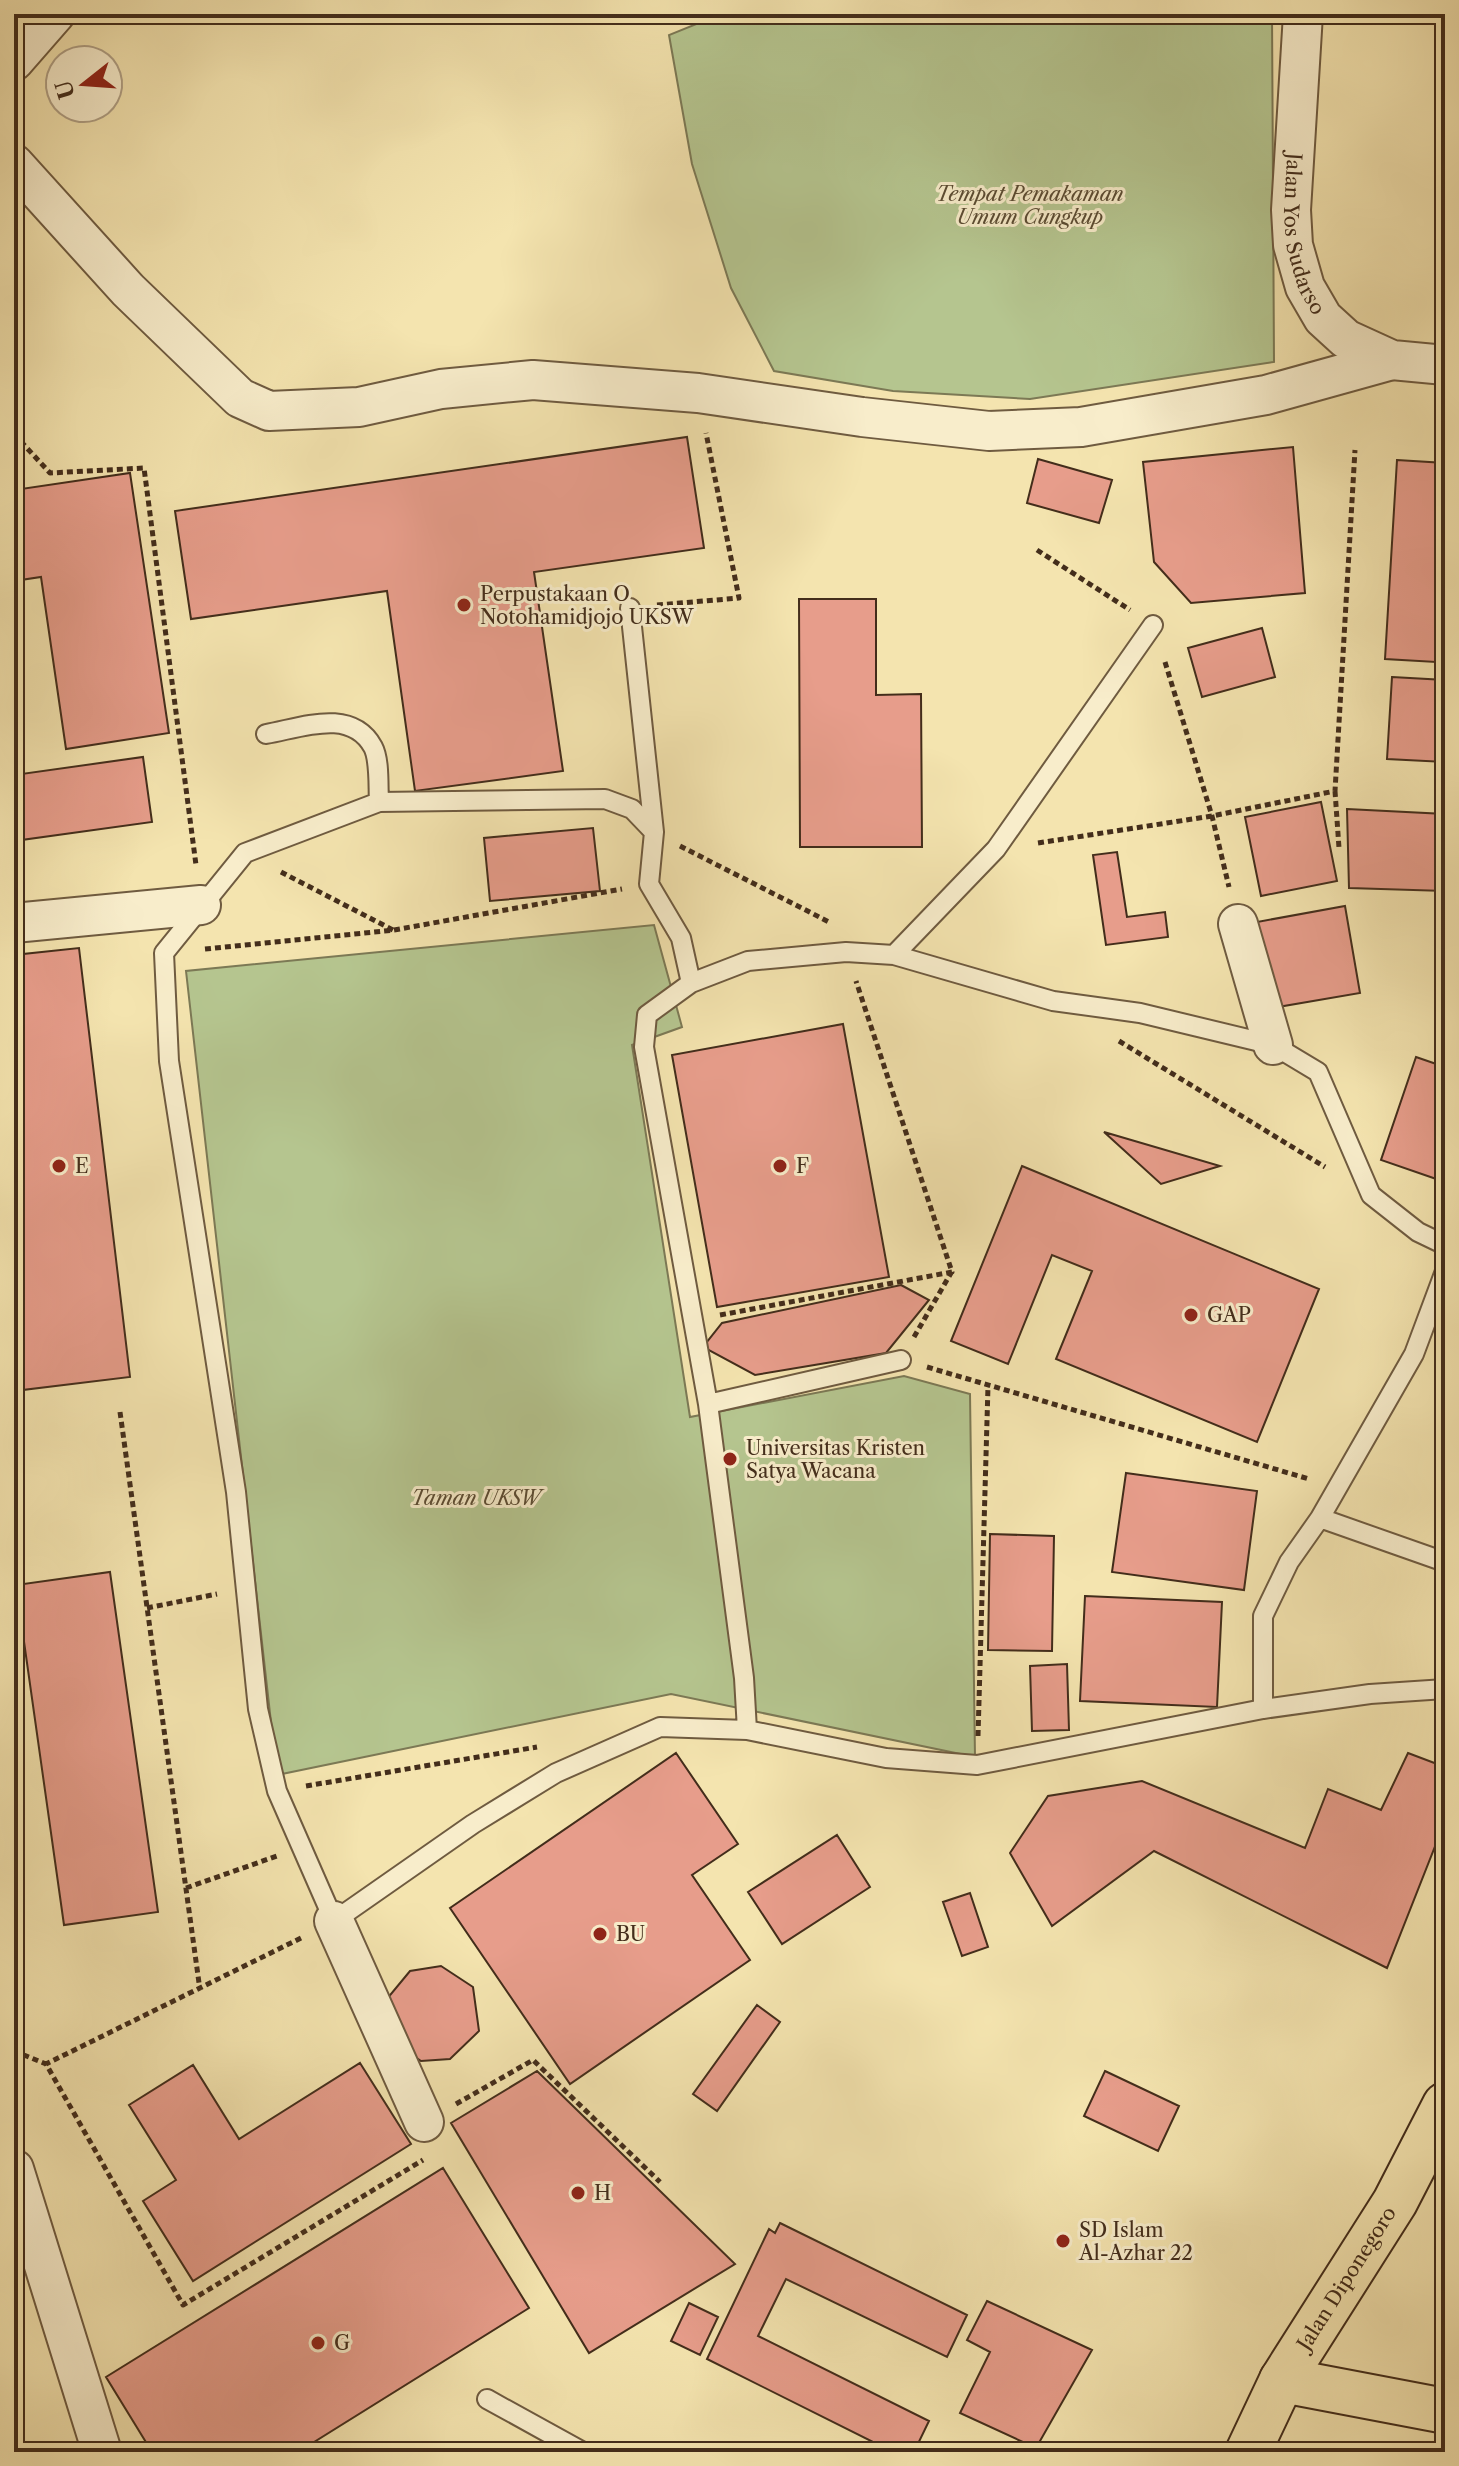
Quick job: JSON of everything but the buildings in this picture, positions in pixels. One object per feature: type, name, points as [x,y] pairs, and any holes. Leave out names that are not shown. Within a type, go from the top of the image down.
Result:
[{"type":"main road","name":"Jalan Diponegoro","points":[[1248,2452],[1282,2380],[1395,2202],[1445,2105]]},
{"type":"main road","points":[[1282,2380],[1445,2411]]},
{"type":"street","points":[[14,61],[55,14]]},
{"type":"street","name":"Jalan Yos Sudarso","points":[[1303,14],[1291,210],[1293,245],[1305,287],[1323,318],[1346,339],[1392,360],[1445,365]]},
{"type":"street","points":[[14,164],[128,290],[240,398],[269,411],[359,407],[441,389],[533,380],[698,393],[862,417],[989,431],[1081,427],[1266,395],[1392,360]]},
{"type":"street","points":[[14,923],[201,905]]},
{"type":"street","points":[[1238,924],[1273,1045]]},
{"type":"street","points":[[334,1921],[424,2122]]},
{"type":"street","points":[[14,2169],[102,2452]]},
{"type":"lane","points":[[630,608],[654,832],[649,884],[681,938],[691,983]]},
{"type":"lane","points":[[894,955],[996,849],[1153,625]]},
{"type":"lane","points":[[266,734],[338,721],[357,729],[374,748],[379,802]]},
{"type":"lane","points":[[654,832],[632,809],[605,799],[379,802],[245,853],[164,953],[169,1061],[236,1492],[258,1709],[277,1791],[334,1921],[473,1824],[556,1773],[660,1727],[747,1730],[886,1758],[977,1765],[1263,1709],[1370,1694],[1445,1689]]},
{"type":"lane","points":[[747,1730],[744,1678],[708,1404],[644,1047],[647,1015],[691,983],[748,961],[846,952],[894,955],[1053,1001],[1140,1013],[1273,1045],[1318,1072],[1371,1195],[1418,1232],[1445,1245]]},
{"type":"lane","points":[[1263,1709],[1263,1616],[1289,1562],[1339,1487],[1414,1354],[1445,1271]]},
{"type":"lane","points":[[708,1404],[901,1360]]},
{"type":"lane","points":[[1320,1518],[1445,1562]]},
{"type":"lane","points":[[487,2399],[583,2452]]},
{"type":"path","points":[[630,608],[739,598],[698,393]]},
{"type":"path","points":[[14,434],[50,473],[144,468],[201,905]]},
{"type":"path","points":[[1339,848],[1335,791],[1355,450]]},
{"type":"path","points":[[1037,550],[1153,625],[1212,816],[1238,924]]},
{"type":"path","points":[[996,849],[1212,816],[1335,791]]},
{"type":"path","points":[[654,832],[837,926]]},
{"type":"path","points":[[245,853],[394,930]]},
{"type":"path","points":[[164,953],[394,930],[649,884]]},
{"type":"path","points":[[846,952],[952,1272],[901,1360],[1339,1487]]},
{"type":"path","points":[[1053,1001],[1371,1195]]},
{"type":"path","points":[[692,1320],[952,1272]]},
{"type":"path","points":[[977,1765],[988,1385]]},
{"type":"path","points":[[120,1412],[200,1990]]},
{"type":"path","points":[[147,1608],[246,1588]]},
{"type":"path","points":[[277,1791],[553,1745]]},
{"type":"path","points":[[186,1888],[300,1848]]},
{"type":"path","points":[[46,2064],[334,1921]]},
{"type":"path","points":[[14,2051],[46,2064],[183,2305],[441,2149],[424,2122],[533,2060],[660,2182]]},
{"type":"green space","name":"Tempat Pemakaman Umum Cungkup","points":[[721,14],[1272,14],[1274,362],[1030,399],[893,391],[774,371],[731,288],[692,164],[669,35]]},
{"type":"green space","name":"Taman UKSW","points":[[654,925],[682,1027],[632,1045],[690,1417],[904,1376],[970,1394],[975,1757],[671,1694],[277,1775],[186,971]]},
{"type":"place","name":"Perpustakaan O Notohamidjojo UKSW","points":[[464,605]]},
{"type":"place","name":"E","points":[[59,1166]]},
{"type":"place","name":"F","points":[[780,1166]]},
{"type":"place","name":"GAP","points":[[1191,1315]]},
{"type":"place","name":"Universitas Kristen Satya Wacana","points":[[730,1459]]},
{"type":"place","name":"BU","points":[[600,1934]]},
{"type":"place","name":"H","points":[[578,2193]]},
{"type":"place","name":"SD Islam Al-Azhar 22","points":[[1063,2241]]},
{"type":"place","name":"G","points":[[318,2343]]}]
